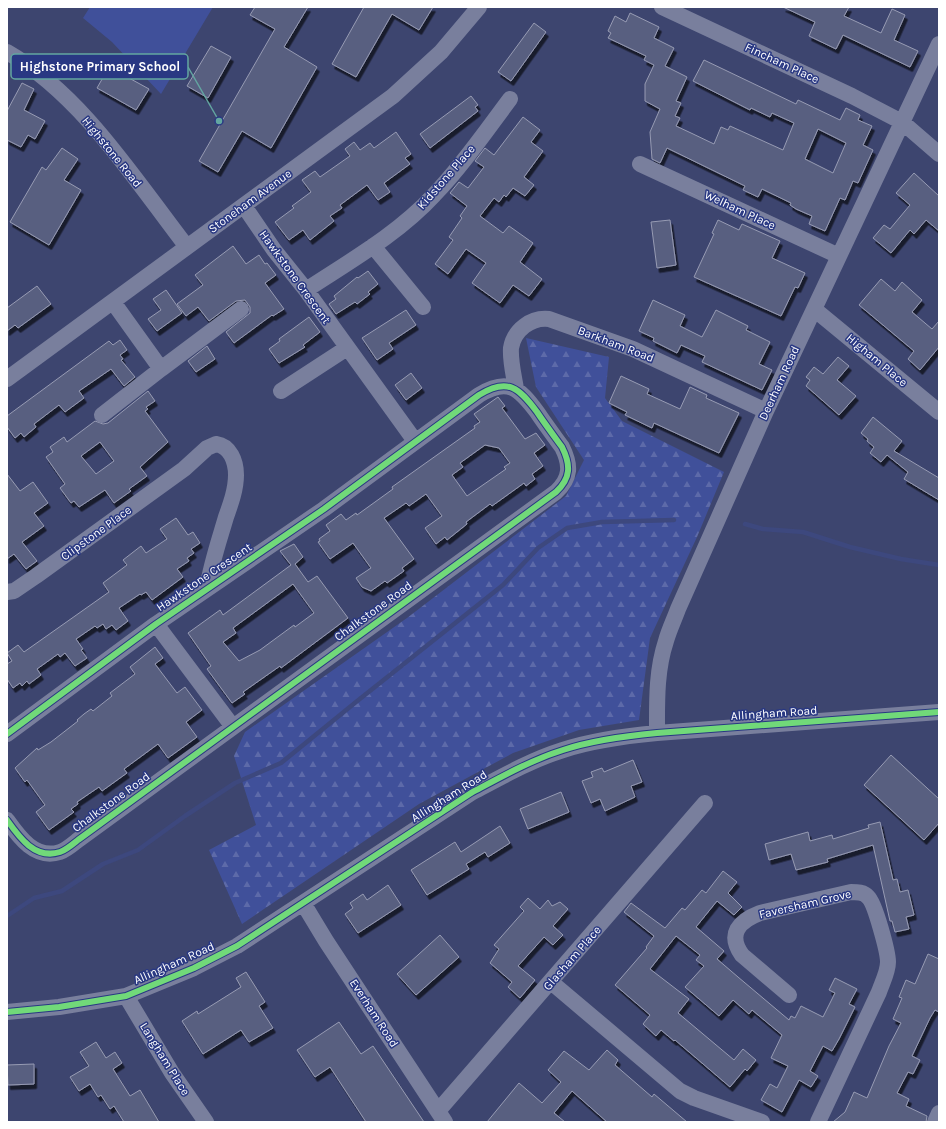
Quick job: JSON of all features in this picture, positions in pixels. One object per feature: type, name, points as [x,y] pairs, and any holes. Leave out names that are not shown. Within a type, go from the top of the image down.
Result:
[{"type":"street","name":"Stoneham Avenue","points":[[7,379],[393,96],[441,52],[479,7]]},
{"type":"street","name":"Fincham Place","points":[[662,7],[852,96],[902,122],[939,154]]},
{"type":"street","name":"Deerham Road","points":[[657,733],[658,683],[665,641],[692,576],[766,410],[939,44]]},
{"type":"street","name":"Highstone Road","points":[[7,52],[40,76],[97,130],[187,247]]},
{"type":"street","name":"Kidstone Place","points":[[306,290],[373,246],[434,195],[510,99]]},
{"type":"street","name":"Welham Place","points":[[640,164],[839,256]]},
{"type":"street","name":"Hawkstone Crescent","points":[[7,734],[156,624],[324,509],[416,441],[306,290],[274,250],[244,206]]},
{"type":"street","points":[[373,246],[424,307]]},
{"type":"street","points":[[113,302],[161,370]]},
{"type":"street","points":[[102,415],[241,309]]},
{"type":"street","name":"Higham Place","points":[[814,309],[939,412]]},
{"type":"street","name":"Barkham Road","points":[[516,389],[512,356],[512,348],[515,339],[524,326],[531,321],[540,318],[549,319],[633,349],[766,410]]},
{"type":"street","points":[[281,391],[347,348]]},
{"type":"street","points":[[416,441],[486,391],[503,386],[516,389]]},
{"type":"street","name":"Chalkstone Road","points":[[7,820],[21,840],[33,848],[42,852],[60,852],[562,486],[569,472],[567,458],[562,448],[528,400],[516,389]]},
{"type":"street","name":"Clipstone Place","points":[[7,592],[14,591],[36,576],[184,470],[207,448],[216,444],[227,448],[234,462],[236,482],[212,564],[207,589]]},
{"type":"street","points":[[156,624],[233,727]]},
{"type":"street","name":"Allingham Road","points":[[7,1012],[59,1007],[126,996],[194,968],[237,946],[471,793],[506,775],[563,750],[615,738],[657,733],[939,712]]},
{"type":"street","name":"Glasham Place","points":[[442,1116],[551,982],[705,803]]},
{"type":"street","name":"Faversham Grove","points":[[789,995],[739,951],[734,938],[739,925],[749,917],[760,913],[851,892],[860,892],[868,896],[872,904],[886,953],[888,963],[886,974],[818,1122]]},
{"type":"street","name":"Everham Road","points":[[303,903],[326,941],[442,1116]]},
{"type":"street","points":[[551,982],[680,1091],[694,1098],[762,1122]]},
{"type":"street","name":"Langham Place","points":[[126,996],[172,1073],[206,1122]]},
{"type":"street","points":[[935,1122],[939,1113]]},
{"type":"green space","points":[[90,7],[213,7],[161,94],[112,42],[83,18]]},
{"type":"green space","points":[[526,338],[609,357],[605,398],[622,421],[724,472],[697,537],[650,638],[639,720],[579,730],[513,753],[419,804],[242,924],[209,850],[256,825],[234,756],[245,732],[407,618],[566,496],[584,460],[536,387]]},
{"type":"building","points":[[255,7],[308,7],[284,47],[317,67],[271,148],[242,131],[218,172],[199,161],[275,29],[250,15]]},
{"type":"building","points":[[364,7],[433,7],[419,30],[392,14],[356,77],[332,64]]},
{"type":"building","points":[[783,7],[849,7],[844,16],[881,33],[892,9],[905,15],[894,40],[918,51],[910,67],[843,35],[836,49],[809,36],[815,22]]},
{"type":"building","points":[[630,13],[659,27],[654,38],[674,48],[665,66],[687,77],[676,101],[681,103],[675,116],[680,118],[676,126],[714,144],[721,127],[728,130],[730,126],[783,150],[794,123],[772,113],[770,117],[751,108],[750,110],[693,81],[704,60],[796,104],[798,100],[840,120],[846,108],[860,115],[858,120],[872,126],[863,145],[873,150],[858,183],[853,181],[845,200],[840,198],[825,231],[809,224],[812,216],[796,209],[790,205],[791,203],[762,189],[758,197],[743,190],[745,186],[667,148],[660,163],[652,159],[650,132],[660,109],[645,101],[645,84],[654,65],[644,60],[646,56],[608,38],[611,33],[608,31],[615,16],[626,22]],"holes":[[[818,129],[846,143],[833,173],[805,159]]]},
{"type":"building","points":[[534,23],[546,32],[511,81],[498,72]]},
{"type":"building","points":[[211,46],[231,57],[208,98],[187,86]]},
{"type":"building","points":[[109,67],[149,89],[136,110],[97,88]]},
{"type":"building","points":[[22,83],[34,89],[24,110],[45,121],[35,139],[28,135],[21,147],[7,140],[7,111]]},
{"type":"building","points":[[471,96],[478,105],[475,107],[478,111],[430,148],[420,134]]},
{"type":"building","points":[[523,117],[540,130],[531,142],[543,151],[524,177],[534,185],[525,196],[513,188],[506,197],[504,195],[499,202],[494,198],[480,216],[503,233],[509,226],[533,243],[520,262],[542,279],[529,296],[513,285],[500,303],[472,283],[486,263],[466,249],[448,274],[435,264],[453,240],[449,237],[462,218],[460,216],[467,206],[450,193],[459,182],[468,188],[484,167],[475,161],[485,148],[494,155]]},
{"type":"building","points":[[396,132],[411,154],[405,158],[410,164],[384,183],[390,192],[378,200],[367,185],[340,205],[342,208],[330,216],[334,221],[310,240],[303,230],[289,240],[275,222],[294,208],[292,206],[311,192],[302,180],[315,171],[320,177],[350,156],[345,149],[354,142],[360,150],[370,143],[374,148]]},
{"type":"building","points":[[62,148],[78,159],[64,180],[81,190],[49,245],[10,222],[42,167],[46,170]]},
{"type":"building","points":[[914,173],[939,196],[939,231],[926,220],[914,234],[910,230],[891,253],[873,238],[884,225],[890,229],[910,205],[896,193]]},
{"type":"building","points":[[670,220],[676,265],[657,268],[651,222]]},
{"type":"building","points":[[718,220],[739,230],[742,224],[780,241],[772,258],[805,273],[798,288],[795,287],[781,316],[694,277],[714,234],[712,233]]},
{"type":"building","points":[[233,246],[246,264],[259,255],[265,264],[267,263],[276,275],[265,283],[284,309],[273,316],[272,315],[234,343],[226,332],[250,313],[250,307],[245,300],[236,301],[209,321],[198,307],[186,316],[177,304],[203,285],[195,275]]},
{"type":"building","points":[[368,271],[378,284],[368,292],[370,294],[357,304],[355,302],[336,314],[329,304],[336,299],[334,296],[357,277],[358,278]]},
{"type":"building","points":[[881,279],[895,291],[902,282],[922,300],[912,312],[932,329],[939,321],[939,347],[920,370],[908,359],[914,351],[859,305]]},
{"type":"building","points":[[37,286],[51,304],[18,328],[15,325],[7,331],[7,308]]},
{"type":"building","points":[[166,290],[182,313],[157,331],[148,319],[161,310],[153,299]]},
{"type":"building","points":[[653,300],[685,315],[680,326],[702,337],[716,310],[748,326],[746,330],[770,342],[759,364],[772,370],[762,390],[702,362],[705,356],[681,345],[677,353],[653,341],[654,338],[639,331]]},
{"type":"building","points":[[406,310],[416,325],[389,343],[393,349],[377,360],[362,338]]},
{"type":"building","points":[[309,317],[320,332],[303,345],[305,347],[279,363],[269,349],[280,341],[279,339]]},
{"type":"building","points":[[120,340],[127,350],[120,355],[123,359],[121,360],[135,377],[124,386],[111,369],[79,391],[84,398],[65,412],[59,405],[34,424],[36,427],[24,437],[21,433],[15,438],[7,427],[7,416],[109,341],[113,345]]},
{"type":"building","points":[[207,346],[215,359],[196,372],[188,361]]},
{"type":"building","points":[[838,357],[849,366],[837,380],[856,396],[839,415],[806,386],[810,380],[806,377],[814,367],[823,374]]},
{"type":"building","points":[[411,373],[422,388],[406,400],[395,385]]},
{"type":"building","points":[[621,376],[649,389],[647,394],[680,409],[690,387],[707,395],[706,398],[739,413],[719,453],[654,423],[652,428],[625,415],[627,412],[609,403]]},
{"type":"building","points":[[148,391],[155,401],[146,407],[148,409],[145,411],[168,442],[140,467],[147,476],[129,489],[131,491],[114,503],[105,490],[79,507],[74,501],[71,503],[60,488],[65,484],[46,457],[53,452],[50,447],[64,437],[67,442],[95,421],[103,424],[108,423]],"holes":[[[100,442],[114,461],[96,474],[81,456]]]},
{"type":"building","points":[[498,397],[505,406],[502,408],[525,439],[536,433],[545,445],[534,453],[543,466],[532,474],[535,479],[526,486],[524,483],[492,506],[490,504],[466,522],[467,524],[447,540],[445,537],[436,544],[425,528],[442,516],[426,494],[409,506],[406,503],[384,518],[414,559],[402,568],[404,571],[387,583],[385,581],[371,591],[362,587],[356,578],[371,568],[353,543],[330,559],[318,542],[320,541],[319,539],[330,531],[326,525],[341,514],[346,520],[356,513],[357,515],[393,489],[392,487],[475,428],[474,426],[480,422],[474,414]],"holes":[[[485,445],[499,448],[510,463],[504,467],[506,469],[467,496],[452,475],[463,467],[460,463]]]},
{"type":"building","points":[[873,417],[902,441],[894,451],[939,478],[939,500],[904,479],[908,472],[887,455],[881,462],[870,453],[874,447],[861,433]]},
{"type":"building","points":[[7,474],[20,491],[33,482],[48,503],[34,513],[44,526],[22,542],[37,561],[26,569],[14,554],[7,559]]},
{"type":"building","points":[[176,518],[188,535],[193,532],[200,543],[191,549],[194,553],[187,558],[189,561],[177,569],[183,577],[152,600],[146,592],[141,595],[140,594],[119,608],[128,621],[116,630],[112,625],[106,629],[103,624],[97,628],[95,626],[76,639],[87,658],[75,666],[65,653],[60,657],[58,654],[37,669],[41,675],[29,684],[27,681],[22,686],[20,683],[13,688],[7,679],[7,664],[12,661],[7,653],[18,645],[24,652],[109,592],[103,583],[127,565],[123,560],[141,546],[146,553],[167,539],[160,529]]},
{"type":"building","points":[[294,544],[303,557],[295,564],[308,582],[317,576],[348,618],[281,668],[280,666],[243,692],[245,694],[232,703],[207,669],[211,666],[188,633],[220,610],[223,615],[291,565],[280,551]],"holes":[[[293,584],[314,613],[295,627],[294,625],[260,650],[239,661],[223,642],[236,633],[233,628]]]},
{"type":"building","points":[[155,647],[163,658],[155,664],[177,693],[185,687],[202,710],[186,722],[197,737],[168,758],[158,744],[124,769],[127,773],[102,791],[99,787],[77,802],[78,804],[71,809],[74,812],[49,830],[36,812],[45,805],[27,780],[25,782],[15,768],[37,748],[38,750],[51,742],[78,721],[77,720],[84,714],[91,709],[93,711],[112,696],[110,693],[135,674],[130,667]]},
{"type":"building","points":[[891,755],[939,799],[939,823],[924,840],[864,785]]},
{"type":"building","points":[[633,760],[642,782],[631,786],[635,797],[605,811],[600,799],[591,803],[582,781],[593,777],[591,772],[602,768],[604,772]]},
{"type":"building","points":[[561,792],[569,812],[528,829],[520,809]]},
{"type":"building","points":[[880,822],[893,880],[897,879],[900,892],[908,890],[914,915],[906,917],[909,929],[895,932],[892,921],[890,921],[873,845],[827,859],[828,862],[796,870],[791,854],[769,860],[765,844],[808,832],[810,841],[832,835],[833,839],[869,828],[868,825]]},
{"type":"building","points":[[500,826],[510,843],[488,857],[485,852],[466,864],[469,869],[427,895],[411,870],[455,842],[461,852]]},
{"type":"building","points":[[723,871],[737,882],[728,893],[742,907],[734,915],[717,901],[696,927],[724,951],[717,959],[789,1020],[791,1016],[795,1018],[801,1006],[823,1017],[835,993],[829,990],[835,978],[857,989],[849,1004],[855,1007],[839,1039],[832,1051],[823,1046],[810,1071],[818,1076],[811,1087],[799,1080],[782,1112],[761,1100],[770,1084],[777,1088],[788,1066],[771,1058],[782,1035],[752,1010],[749,1014],[733,1000],[719,1016],[685,987],[704,966],[696,960],[700,955],[676,936],[650,969],[689,999],[678,1013],[734,1060],[743,1049],[756,1060],[747,1071],[745,1069],[730,1087],[675,1040],[674,1041],[661,1030],[656,1036],[643,1024],[650,1015],[615,985],[647,948],[646,947],[654,936],[624,912],[631,903],[665,928],[682,908],[685,910],[702,890],[706,893]]},
{"type":"building","points":[[388,885],[401,905],[358,933],[345,914],[353,908],[350,903],[363,894],[367,900]]},
{"type":"building","points":[[528,898],[540,909],[548,900],[552,906],[560,902],[568,909],[553,926],[563,935],[553,945],[544,937],[518,966],[535,980],[520,998],[508,987],[512,982],[490,963],[499,949],[494,945],[524,911],[520,907]]},
{"type":"building","points":[[440,935],[459,957],[416,995],[397,974]]},
{"type":"building","points":[[928,954],[939,959],[939,1012],[935,1010],[930,1018],[912,1056],[920,1060],[913,1074],[908,1072],[897,1093],[909,1099],[906,1106],[927,1116],[926,1122],[833,1122],[845,1112],[854,1092],[867,1098],[889,1046],[901,1023],[893,1019],[902,998],[899,997],[906,980],[915,984]]},
{"type":"building","points":[[246,972],[265,1002],[259,1006],[273,1028],[249,1042],[241,1030],[203,1054],[182,1021],[197,1011],[198,1014],[241,987],[236,978]]},
{"type":"building","points":[[339,1022],[361,1054],[373,1046],[424,1122],[366,1122],[330,1067],[315,1077],[297,1050]]},
{"type":"building","points":[[96,1042],[106,1058],[115,1052],[122,1063],[113,1069],[130,1096],[140,1090],[159,1122],[124,1122],[114,1106],[110,1109],[101,1095],[98,1097],[90,1084],[79,1091],[70,1077],[89,1066],[80,1052]]},
{"type":"building","points":[[607,1050],[618,1060],[615,1065],[652,1097],[654,1094],[687,1122],[607,1122],[572,1091],[554,1113],[565,1122],[487,1122],[519,1083],[542,1103],[561,1082],[548,1070],[564,1051],[589,1070]]},
{"type":"building","points":[[34,1064],[34,1084],[8,1085],[7,1065]]},
{"type":"waterway","points":[[7,916],[34,898],[62,891],[103,864],[138,850],[185,816],[235,783],[281,763],[503,585],[538,548],[567,528],[602,522],[674,520]]},
{"type":"waterway","points":[[745,524],[763,529],[803,532],[850,547],[901,559],[939,565]]},
{"type":"cycle path","points":[[7,734],[156,624],[324,509],[479,395],[489,390],[505,386],[518,391],[531,404],[562,447],[567,460],[568,471],[565,482],[556,492],[67,848],[60,852],[51,854],[35,850],[22,840],[7,820]]},
{"type":"cycle path","points":[[7,1012],[59,1007],[126,996],[194,968],[237,946],[471,793],[528,764],[563,750],[597,741],[645,734],[939,712]]},
{"type":"place","name":"Highstone Primary School","points":[[219,121]]}]
